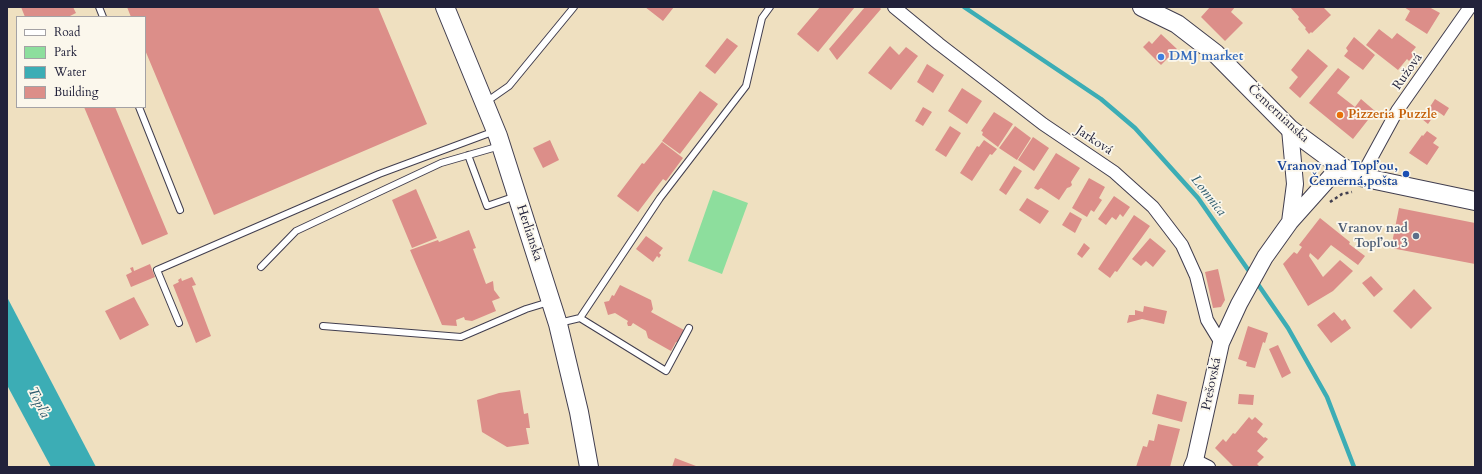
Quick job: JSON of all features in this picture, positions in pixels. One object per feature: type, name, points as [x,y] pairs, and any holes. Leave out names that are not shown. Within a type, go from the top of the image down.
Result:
[{"type":"main road","name":"Čemernianska","points":[[1142,7],[1177,24],[1216,54],[1290,129],[1340,166],[1358,184],[1475,201]]},
{"type":"main road","name":"Herlianska","points":[[445,11],[499,138],[558,324],[579,412],[589,467]]},
{"type":"main road","points":[[1290,129],[1295,184],[1290,222]]},
{"type":"main road","name":"Prešovská","points":[[1199,465],[1221,343],[1239,304],[1265,257],[1290,222],[1340,166]]},
{"type":"street","name":"Jarková","points":[[894,7],[939,44],[1043,124],[1114,172],[1153,207],[1182,245],[1196,276],[1207,320],[1221,343]]},
{"type":"street","name":"Ružová","points":[[1358,184],[1397,111],[1470,7]]},
{"type":"lane","points":[[485,103],[509,86],[574,7]]},
{"type":"lane","points":[[558,324],[580,318],[660,198],[746,86],[762,18],[770,7]]},
{"type":"lane","points":[[139,108],[180,210]]},
{"type":"lane","points":[[261,267],[296,231],[440,163],[468,155],[499,138]]},
{"type":"lane","points":[[179,323],[157,270],[379,174],[499,138]]},
{"type":"lane","points":[[468,155],[487,206],[517,195]]},
{"type":"lane","points":[[323,326],[461,337],[526,309],[551,302]]},
{"type":"lane","points":[[580,318],[666,371],[689,328]]},
{"type":"path","points":[[1325,207],[1336,196],[1358,184]]},
{"type":"green space","points":[[713,190],[748,203],[722,274],[688,261]]},
{"type":"water","name":"Topľa","points":[[7,297],[96,467],[51,467],[8,387]]},
{"type":"building","points":[[21,7],[73,7],[76,13],[70,16],[25,16]]},
{"type":"building","points":[[127,7],[378,7],[427,124],[214,215],[146,52],[146,16],[131,16]]},
{"type":"building","points":[[645,7],[674,7],[663,21]]},
{"type":"building","points":[[820,7],[855,7],[818,52],[797,34]]},
{"type":"building","points":[[865,7],[879,7],[881,9],[837,60],[829,49]]},
{"type":"building","points":[[1210,7],[1235,7],[1231,12],[1243,23],[1225,41],[1201,17]]},
{"type":"building","points":[[1290,7],[1323,7],[1331,15],[1312,33],[1311,32],[1309,34],[1298,19],[1299,17]]},
{"type":"building","points":[[1404,7],[1429,7],[1440,13],[1427,34],[1405,20],[1410,11]]},
{"type":"building","points":[[1379,29],[1392,39],[1397,33],[1416,47],[1411,53],[1414,55],[1409,61],[1407,59],[1398,70],[1366,45]]},
{"type":"building","name":"DMJ market","points":[[1161,34],[1177,49],[1161,65],[1143,47],[1149,41],[1152,44]]},
{"type":"building","points":[[1354,37],[1375,55],[1363,70],[1344,56],[1348,51],[1346,48]]},
{"type":"building","points":[[727,38],[738,46],[715,74],[705,66]]},
{"type":"building","points":[[890,46],[899,55],[906,47],[918,56],[891,90],[868,73]]},
{"type":"building","points":[[1308,49],[1328,66],[1300,98],[1289,88],[1298,77],[1291,70]]},
{"type":"building","points":[[927,64],[944,75],[933,93],[917,82]]},
{"type":"building","points":[[1338,68],[1350,77],[1337,93],[1355,107],[1361,99],[1375,111],[1353,139],[1309,103]]},
{"type":"building","points":[[962,88],[982,101],[967,124],[948,111]]},
{"type":"building","points":[[700,91],[718,104],[680,154],[662,141]]},
{"type":"building","points":[[1435,99],[1449,108],[1444,116],[1437,111],[1428,124],[1422,119]]},
{"type":"building","points":[[923,107],[932,112],[923,126],[915,121]]},
{"type":"building","points":[[84,108],[115,108],[168,234],[142,245]]},
{"type":"building","points":[[994,112],[1013,124],[998,147],[982,135],[983,132],[981,131]]},
{"type":"building","points":[[950,126],[961,133],[946,157],[935,150]]},
{"type":"building","points":[[1015,126],[1031,138],[1017,160],[999,148]]},
{"type":"building","points":[[1427,131],[1437,138],[1433,143],[1439,147],[1427,165],[1409,153],[1422,135],[1423,136]]},
{"type":"building","points":[[1033,137],[1049,148],[1034,171],[1018,160]]},
{"type":"building","points":[[550,140],[559,160],[543,168],[533,148]]},
{"type":"building","points":[[984,140],[997,149],[992,155],[990,154],[972,181],[960,173],[977,146],[979,147]]},
{"type":"building","points":[[662,142],[683,158],[666,181],[663,179],[638,212],[617,196],[642,163],[644,164]]},
{"type":"building","points":[[1056,153],[1080,168],[1071,182],[1072,185],[1067,188],[1059,200],[1041,188],[1038,190],[1034,188]]},
{"type":"building","points":[[1014,166],[1022,171],[1006,195],[999,190]]},
{"type":"building","points":[[1089,178],[1105,187],[1099,198],[1102,200],[1094,212],[1091,210],[1087,217],[1072,208]]},
{"type":"building","points":[[416,189],[437,238],[412,248],[392,200]]},
{"type":"building","points":[[1114,196],[1130,207],[1123,217],[1120,214],[1116,220],[1112,217],[1106,225],[1098,219]]},
{"type":"building","points":[[1027,198],[1049,211],[1040,224],[1019,210]]},
{"type":"building","points":[[1399,208],[1475,223],[1475,264],[1391,248]]},
{"type":"building","points":[[1070,212],[1082,219],[1075,233],[1062,225]]},
{"type":"building","points":[[1134,215],[1150,226],[1117,272],[1115,271],[1110,278],[1098,269]]},
{"type":"building","points":[[1320,218],[1365,256],[1358,265],[1331,245],[1318,260],[1310,253],[1309,256],[1323,277],[1340,260],[1353,271],[1333,291],[1308,306],[1283,264],[1294,252],[1297,254],[1302,247],[1299,245]]},
{"type":"building","points":[[469,230],[476,248],[473,249],[486,284],[493,281],[494,290],[500,298],[492,301],[496,311],[472,321],[465,320],[464,317],[456,320],[457,326],[442,325],[410,250],[438,240],[439,242]]},
{"type":"building","points":[[646,236],[663,248],[659,253],[661,255],[659,258],[657,256],[653,262],[636,249]]},
{"type":"building","points":[[1150,238],[1166,251],[1153,267],[1146,261],[1141,266],[1132,259]]},
{"type":"building","points":[[1084,243],[1090,248],[1082,258],[1077,254]]},
{"type":"building","points":[[150,264],[155,277],[131,287],[126,275],[132,272],[130,268],[133,267],[134,271]]},
{"type":"building","points":[[1218,269],[1225,300],[1221,307],[1213,308],[1205,272]]},
{"type":"building","points":[[1371,276],[1383,289],[1374,297],[1362,283]]},
{"type":"building","points":[[192,277],[196,285],[192,286],[211,336],[196,343],[173,285],[179,282],[178,280],[181,278],[182,281]]},
{"type":"building","points":[[620,285],[651,300],[653,309],[651,312],[684,330],[678,342],[676,342],[671,351],[648,338],[646,331],[633,323],[631,326],[628,326],[628,321],[615,313],[608,315],[604,302],[609,301],[612,295],[614,296]]},
{"type":"building","points":[[1414,289],[1432,308],[1411,329],[1393,311]]},
{"type":"building","points":[[134,297],[149,325],[120,340],[105,311]]},
{"type":"building","points":[[1144,306],[1167,311],[1164,324],[1142,319],[1127,323],[1129,315],[1135,315],[1135,310],[1143,312]]},
{"type":"building","points":[[1334,312],[1342,321],[1345,319],[1351,328],[1331,343],[1317,325]]},
{"type":"building","points":[[1248,326],[1268,333],[1265,343],[1263,342],[1255,368],[1246,366],[1247,362],[1238,359]]},
{"type":"building","points":[[1278,345],[1291,373],[1282,378],[1269,349]]},
{"type":"building","points":[[520,390],[524,414],[528,413],[530,428],[526,428],[529,444],[507,447],[482,432],[477,400],[499,393]]},
{"type":"building","points":[[1157,394],[1187,402],[1182,422],[1152,414]]},
{"type":"building","points":[[1239,394],[1254,395],[1253,405],[1238,404]]},
{"type":"building","points":[[1249,417],[1252,420],[1255,417],[1263,424],[1257,432],[1264,438],[1265,437],[1268,439],[1257,451],[1264,457],[1257,464],[1260,467],[1234,467],[1215,448],[1223,439],[1226,442],[1233,433],[1235,434]]},
{"type":"building","points":[[1158,424],[1180,429],[1170,467],[1136,467],[1143,446],[1147,447],[1149,440],[1154,441]]},
{"type":"building","points":[[675,458],[696,466],[696,467],[672,467]]},
{"type":"waterway","name":"Lomnica","points":[[964,7],[1101,99],[1135,128],[1198,198],[1251,274]]},
{"type":"waterway","name":"Lomnica","points":[[1255,280],[1288,328],[1327,397],[1354,467]]},
{"type":"place","name":"DMJ market","points":[[1161,57]]},
{"type":"place","name":"Pizzeria Puzzle","points":[[1340,115]]},
{"type":"place","name":"Vranov nad Topľou, Čemerná,pošta","points":[[1406,174]]},
{"type":"place","name":"Vranov nad Topľou 3","points":[[1416,236]]}]
